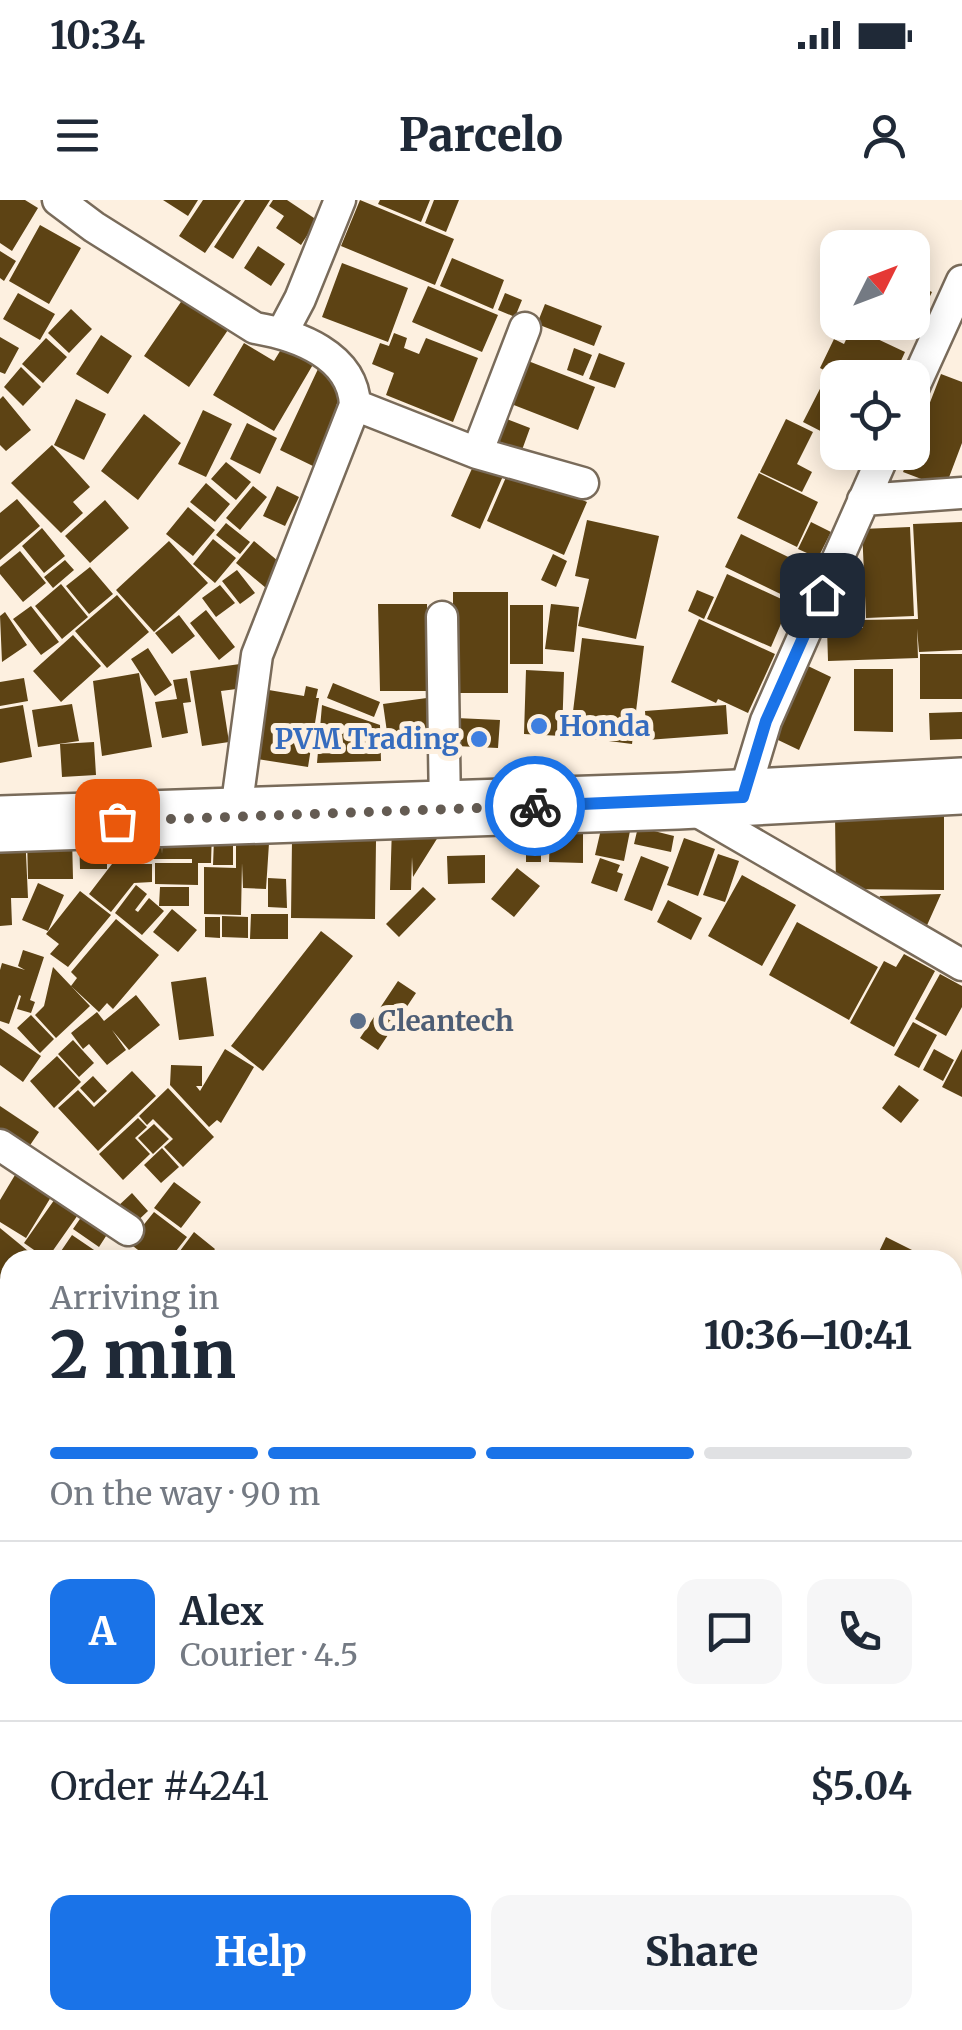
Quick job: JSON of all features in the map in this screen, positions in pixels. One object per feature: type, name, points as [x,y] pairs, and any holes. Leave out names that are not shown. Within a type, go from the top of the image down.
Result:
[{"type":"highway","points":[[0,824],[678,801],[962,786]]},
{"type":"street","points":[[58,200],[94,228],[255,328],[282,333],[337,361],[354,389],[355,405],[257,655],[235,818]]},
{"type":"street","points":[[282,333],[340,200]]},
{"type":"street","points":[[926,360],[962,281]]},
{"type":"street","points":[[477,453],[525,328]]},
{"type":"street","points":[[355,405],[477,453],[583,484]]},
{"type":"street","points":[[743,797],[766,721],[877,470]]},
{"type":"street","points":[[864,500],[962,493]]},
{"type":"street","points":[[442,617],[445,810]]},
{"type":"street","points":[[678,801],[962,965]]},
{"type":"street","points":[[0,1145],[128,1230]]},
{"type":"building","points":[[0,200],[25,200],[38,208],[12,251],[0,243]]},
{"type":"building","points":[[163,200],[198,200],[188,216]]},
{"type":"building","points":[[203,200],[241,200],[205,253],[179,236]]},
{"type":"building","points":[[245,200],[270,200],[233,259],[214,247]]},
{"type":"building","points":[[273,200],[287,200],[317,220],[301,245],[276,228],[284,216],[269,206]]},
{"type":"building","points":[[360,200],[454,239],[435,285],[341,246]]},
{"type":"building","points":[[380,200],[430,200],[421,222],[378,204]]},
{"type":"building","points":[[434,200],[459,200],[446,232],[425,223]]},
{"type":"building","points":[[40,225],[81,248],[49,304],[9,281]]},
{"type":"building","points":[[258,246],[285,264],[271,286],[244,268]]},
{"type":"building","points":[[0,251],[16,261],[4,281],[0,278]]},
{"type":"building","points":[[452,258],[504,280],[493,309],[440,286]]},
{"type":"building","points":[[342,263],[408,288],[388,342],[322,317]]},
{"type":"building","points":[[428,286],[498,315],[482,352],[412,322]]},
{"type":"building","points":[[18,293],[55,314],[40,340],[3,319]]},
{"type":"building","points":[[505,293],[522,300],[515,317],[498,310]]},
{"type":"building","points":[[185,296],[230,327],[189,387],[144,356]]},
{"type":"building","points":[[545,304],[602,326],[594,346],[537,324]]},
{"type":"building","points":[[71,309],[92,329],[69,353],[48,333]]},
{"type":"building","points":[[394,333],[407,338],[404,348],[419,354],[426,338],[478,358],[453,422],[386,395],[394,373],[372,364],[380,343],[389,346]]},
{"type":"building","points":[[101,335],[132,356],[108,394],[76,374]]},
{"type":"building","points":[[0,337],[19,348],[5,374],[0,372]]},
{"type":"building","points":[[46,338],[67,357],[43,383],[22,364]]},
{"type":"building","points":[[288,338],[318,356],[274,431],[213,395],[244,343],[274,361]]},
{"type":"building","points":[[834,340],[844,344],[846,340],[880,340],[905,352],[901,360],[824,360]]},
{"type":"building","points":[[574,348],[592,355],[583,376],[567,370]]},
{"type":"building","points":[[599,353],[625,363],[615,388],[589,379]]},
{"type":"building","points":[[523,359],[595,387],[578,430],[506,402]]},
{"type":"building","points":[[21,367],[41,387],[23,406],[4,387]]},
{"type":"building","points":[[318,369],[347,383],[336,406],[342,409],[315,467],[280,450]]},
{"type":"building","points":[[941,374],[962,382],[962,443],[945,488],[903,472],[930,470],[930,402]]},
{"type":"building","points":[[820,389],[820,431],[803,422]]},
{"type":"building","points":[[3,396],[31,430],[6,451],[0,445]]},
{"type":"building","points":[[76,399],[106,414],[84,460],[54,445]]},
{"type":"building","points":[[203,410],[232,424],[206,477],[178,464]]},
{"type":"building","points":[[144,414],[181,443],[138,500],[101,471]]},
{"type":"building","points":[[499,416],[530,428],[522,450],[490,438]]},
{"type":"building","points":[[786,419],[813,432],[797,464],[812,472],[802,492],[760,472]]},
{"type":"building","points":[[247,423],[277,438],[260,474],[230,459]]},
{"type":"building","points":[[52,445],[90,487],[73,502],[83,513],[61,533],[11,483]]},
{"type":"building","points":[[226,462],[251,482],[236,500],[211,479]]},
{"type":"building","points":[[474,464],[503,476],[480,529],[451,516]]},
{"type":"building","points":[[510,468],[587,502],[564,555],[487,521]]},
{"type":"building","points":[[759,473],[818,502],[797,547],[737,518]]},
{"type":"building","points":[[206,483],[230,504],[215,522],[190,502]]},
{"type":"building","points":[[253,486],[267,497],[240,530],[226,518]]},
{"type":"building","points":[[277,486],[299,497],[285,526],[263,516]]},
{"type":"building","points":[[17,499],[40,526],[0,560],[0,513]]},
{"type":"building","points":[[105,500],[129,528],[90,563],[65,536]]},
{"type":"building","points":[[188,507],[215,530],[193,556],[166,534]]},
{"type":"building","points":[[587,520],[659,536],[636,639],[578,626],[589,579],[575,576]]},
{"type":"building","points":[[811,522],[831,532],[818,558],[798,549]]},
{"type":"building","points":[[962,522],[962,650],[919,652],[917,629],[918,658],[828,661],[827,628],[863,628],[862,620],[918,619],[913,524]]},
{"type":"building","points":[[226,523],[250,542],[240,554],[216,535]]},
{"type":"building","points":[[910,527],[914,616],[866,618],[862,529]]},
{"type":"building","points":[[42,528],[65,556],[44,573],[22,546]]},
{"type":"building","points":[[741,534],[815,570],[799,603],[725,567]]},
{"type":"building","points":[[213,539],[236,558],[215,583],[193,564]]},
{"type":"building","points":[[169,541],[208,583],[154,632],[116,590]]},
{"type":"building","points":[[254,541],[284,566],[266,588],[236,563]]},
{"type":"building","points":[[20,551],[46,583],[23,602],[0,574],[0,567]]},
{"type":"building","points":[[553,554],[567,561],[556,587],[541,580]]},
{"type":"building","points":[[65,560],[74,570],[53,588],[44,577]]},
{"type":"building","points":[[90,567],[113,594],[89,614],[66,586]]},
{"type":"building","points":[[237,570],[255,593],[240,604],[222,581]]},
{"type":"building","points":[[727,574],[790,603],[771,647],[707,619]]},
{"type":"building","points":[[61,584],[88,617],[62,639],[35,606]]},
{"type":"building","points":[[220,585],[235,603],[216,617],[202,598]]},
{"type":"building","points":[[697,590],[714,597],[704,619],[688,611]]},
{"type":"building","points":[[453,592],[508,592],[508,693],[453,693]]},
{"type":"building","points":[[117,595],[149,632],[107,668],[75,631]]},
{"type":"building","points":[[378,604],[427,604],[429,691],[380,691]]},
{"type":"building","points":[[551,604],[579,607],[574,652],[545,649]]},
{"type":"building","points":[[510,605],[543,605],[543,664],[510,664]]},
{"type":"building","points":[[31,606],[59,642],[41,655],[13,619]]},
{"type":"building","points":[[206,610],[235,647],[219,660],[190,623]]},
{"type":"building","points":[[5,612],[27,645],[2,662],[0,616]]},
{"type":"building","points":[[179,615],[195,636],[172,654],[155,633]]},
{"type":"building","points":[[699,619],[775,654],[748,713],[671,682]]},
{"type":"building","points":[[73,635],[101,666],[61,702],[33,671]]},
{"type":"building","points":[[582,638],[644,646],[632,744],[570,736]]},
{"type":"building","points":[[148,648],[172,685],[155,696],[131,659]]},
{"type":"building","points":[[920,654],[962,654],[962,699],[920,699]]},
{"type":"building","points":[[240,664],[244,688],[221,691],[229,742],[202,746],[190,671]]},
{"type":"building","points":[[808,666],[831,677],[799,750],[776,739]]},
{"type":"building","points":[[854,669],[893,669],[893,732],[854,731]]},
{"type":"building","points":[[526,670],[564,672],[562,736],[524,734]]},
{"type":"building","points":[[139,673],[152,747],[102,756],[93,681]]},
{"type":"building","points":[[24,678],[28,701],[0,706],[0,682]]},
{"type":"building","points":[[187,678],[191,702],[183,703],[188,733],[162,738],[155,702],[177,699],[173,680]]},
{"type":"building","points":[[333,683],[380,702],[374,717],[327,698]]},
{"type":"building","points":[[306,686],[318,689],[319,698],[308,767],[251,758],[263,689],[304,696]]},
{"type":"building","points":[[434,697],[440,739],[389,746],[383,704]]},
{"type":"building","points":[[72,704],[79,741],[38,747],[32,710]]},
{"type":"building","points":[[23,705],[32,757],[0,763],[0,709]]},
{"type":"building","points":[[322,705],[380,725],[381,761],[317,763]]},
{"type":"building","points":[[726,705],[728,734],[647,740],[645,711]]},
{"type":"building","points":[[962,712],[962,739],[930,740],[929,713]]},
{"type":"building","points":[[456,718],[500,720],[498,748],[455,746]]},
{"type":"building","points":[[94,742],[96,775],[62,777],[60,744]]},
{"type":"building","points":[[835,815],[944,815],[944,890],[836,889]]},
{"type":"building","points":[[602,825],[630,831],[624,861],[595,855]]},
{"type":"building","points":[[445,826],[413,877],[412,857],[411,890],[390,890],[392,827]]},
{"type":"building","points":[[638,827],[674,836],[671,852],[634,844]]},
{"type":"building","points":[[236,828],[270,828],[266,889],[243,888],[242,863],[241,915],[204,914],[204,867],[236,868]]},
{"type":"building","points":[[163,829],[212,831],[211,863],[198,863],[198,885],[155,884],[155,863],[192,863],[192,859],[125,859],[107,862],[107,869],[80,869],[79,833],[106,832],[108,849],[108,832],[161,831],[162,854]]},
{"type":"building","points":[[25,832],[28,898],[11,898],[12,925],[0,926],[0,833]]},
{"type":"building","points":[[526,833],[541,833],[541,862],[526,862]]},
{"type":"building","points":[[550,833],[583,834],[583,863],[549,862]]},
{"type":"building","points":[[72,836],[73,879],[28,879],[27,837]]},
{"type":"building","points":[[684,838],[715,849],[698,896],[667,885]]},
{"type":"building","points":[[214,839],[233,839],[233,865],[213,865]]},
{"type":"building","points":[[292,840],[376,841],[375,919],[291,918]]},
{"type":"building","points":[[718,854],[739,861],[725,902],[703,895]]},
{"type":"building","points":[[485,855],[485,883],[448,884],[447,856]]},
{"type":"building","points":[[641,856],[669,867],[652,911],[624,900]]},
{"type":"building","points":[[600,858],[620,865],[617,872],[623,874],[617,892],[591,883]]},
{"type":"building","points":[[112,864],[152,864],[152,882],[134,883],[111,912],[89,894]]},
{"type":"building","points":[[517,868],[540,886],[514,917],[491,899]]},
{"type":"building","points":[[742,875],[796,905],[762,966],[708,936]]},
{"type":"building","points":[[268,878],[286,879],[287,908],[268,907]]},
{"type":"building","points":[[38,883],[64,895],[48,931],[22,920]]},
{"type":"building","points":[[136,885],[147,894],[135,910],[138,912],[149,898],[164,911],[142,935],[115,913]]},
{"type":"building","points":[[160,887],[189,887],[189,906],[159,906]]},
{"type":"building","points":[[423,887],[436,899],[399,937],[386,924]]},
{"type":"building","points":[[80,891],[111,915],[68,967],[50,954],[59,944],[46,934]]},
{"type":"building","points":[[941,894],[924,932],[874,909],[880,896]]},
{"type":"building","points":[[668,900],[702,918],[691,940],[657,922]]},
{"type":"building","points":[[172,909],[197,930],[178,952],[153,932]]},
{"type":"building","points":[[251,914],[288,914],[288,939],[250,939]]},
{"type":"building","points":[[222,916],[248,917],[248,938],[222,937]]},
{"type":"building","points":[[205,917],[220,917],[220,938],[205,937]]},
{"type":"building","points":[[116,919],[159,955],[113,1009],[107,1003],[99,1012],[71,986],[77,978],[71,972]]},
{"type":"building","points":[[797,922],[878,967],[849,1020],[769,975]]},
{"type":"building","points":[[321,931],[353,956],[263,1071],[231,1046]]},
{"type":"building","points":[[23,950],[44,957],[30,1000],[35,1002],[31,1013],[17,1009],[19,995],[9,1024],[0,1021],[0,970],[2,963],[25,970],[18,966]]},
{"type":"building","points":[[904,954],[935,971],[894,1047],[850,1023],[884,961],[896,967]]},
{"type":"building","points":[[53,967],[90,1006],[56,1038],[35,1015],[44,1006]]},
{"type":"building","points":[[940,974],[962,986],[962,1007],[946,1036],[915,1019]]},
{"type":"building","points":[[206,977],[214,1036],[179,1040],[171,982]]},
{"type":"building","points":[[398,981],[416,993],[378,1050],[360,1038]]},
{"type":"building","points":[[136,995],[160,1025],[129,1050],[112,1030],[126,1050],[107,1065],[89,1044],[83,1049],[71,1033],[97,1012],[104,1021]]},
{"type":"building","points":[[31,1015],[54,1039],[40,1053],[17,1028]]},
{"type":"building","points":[[913,1022],[937,1035],[919,1068],[894,1055]]},
{"type":"building","points":[[0,1028],[41,1056],[23,1082],[0,1065]]},
{"type":"building","points":[[73,1040],[94,1063],[79,1077],[58,1054]]},
{"type":"building","points":[[225,1049],[254,1067],[221,1123],[217,1120],[209,1127],[170,1085],[171,1065],[202,1066],[202,1086],[196,1086],[200,1091]]},
{"type":"building","points":[[934,1049],[954,1060],[943,1081],[923,1070]]},
{"type":"building","points":[[962,1049],[962,1097],[942,1087]]},
{"type":"building","points":[[57,1056],[81,1082],[54,1108],[30,1081]]},
{"type":"building","points":[[132,1071],[156,1096],[98,1151],[58,1108],[78,1090],[94,1107]]},
{"type":"building","points":[[93,1076],[107,1091],[94,1103],[80,1088]]},
{"type":"building","points":[[899,1085],[919,1100],[901,1123],[882,1108]]},
{"type":"building","points":[[168,1088],[214,1137],[183,1167],[164,1147],[173,1139],[153,1119],[147,1125],[139,1116]]},
{"type":"building","points":[[0,1106],[39,1132],[24,1154],[0,1138]]},
{"type":"building","points":[[138,1118],[147,1127],[135,1138],[150,1154],[123,1180],[99,1154]]},
{"type":"building","points":[[154,1124],[169,1139],[153,1154],[138,1138]]},
{"type":"building","points":[[162,1148],[179,1167],[161,1183],[144,1165]]},
{"type":"building","points":[[15,1175],[51,1197],[26,1238],[0,1222],[0,1200]]},
{"type":"building","points":[[174,1182],[201,1202],[181,1228],[154,1208]]},
{"type":"building","points":[[132,1193],[148,1211],[132,1226],[116,1208]]},
{"type":"building","points":[[57,1196],[80,1212],[53,1250],[34,1250],[24,1243]]},
{"type":"building","points":[[154,1212],[187,1237],[177,1250],[138,1250],[129,1243]]},
{"type":"building","points":[[82,1216],[108,1233],[99,1247],[73,1229]]},
{"type":"building","points":[[0,1228],[27,1250],[0,1250]]},
{"type":"building","points":[[194,1232],[215,1249],[214,1250],[181,1250]]},
{"type":"building","points":[[72,1235],[94,1250],[62,1250]]},
{"type":"building","points":[[886,1237],[912,1250],[880,1250]]},
{"type":"way so far","points":[[117,821],[535,806]]},
{"type":"place","name":"Honda","points":[[539,726]]},
{"type":"place","name":"PVM Trading","points":[[479,739]]},
{"type":"place","name":"Cleantech","points":[[358,1021]]},
{"type":"route","points":[[535,806],[743,797],[766,721],[822,595]]}]
